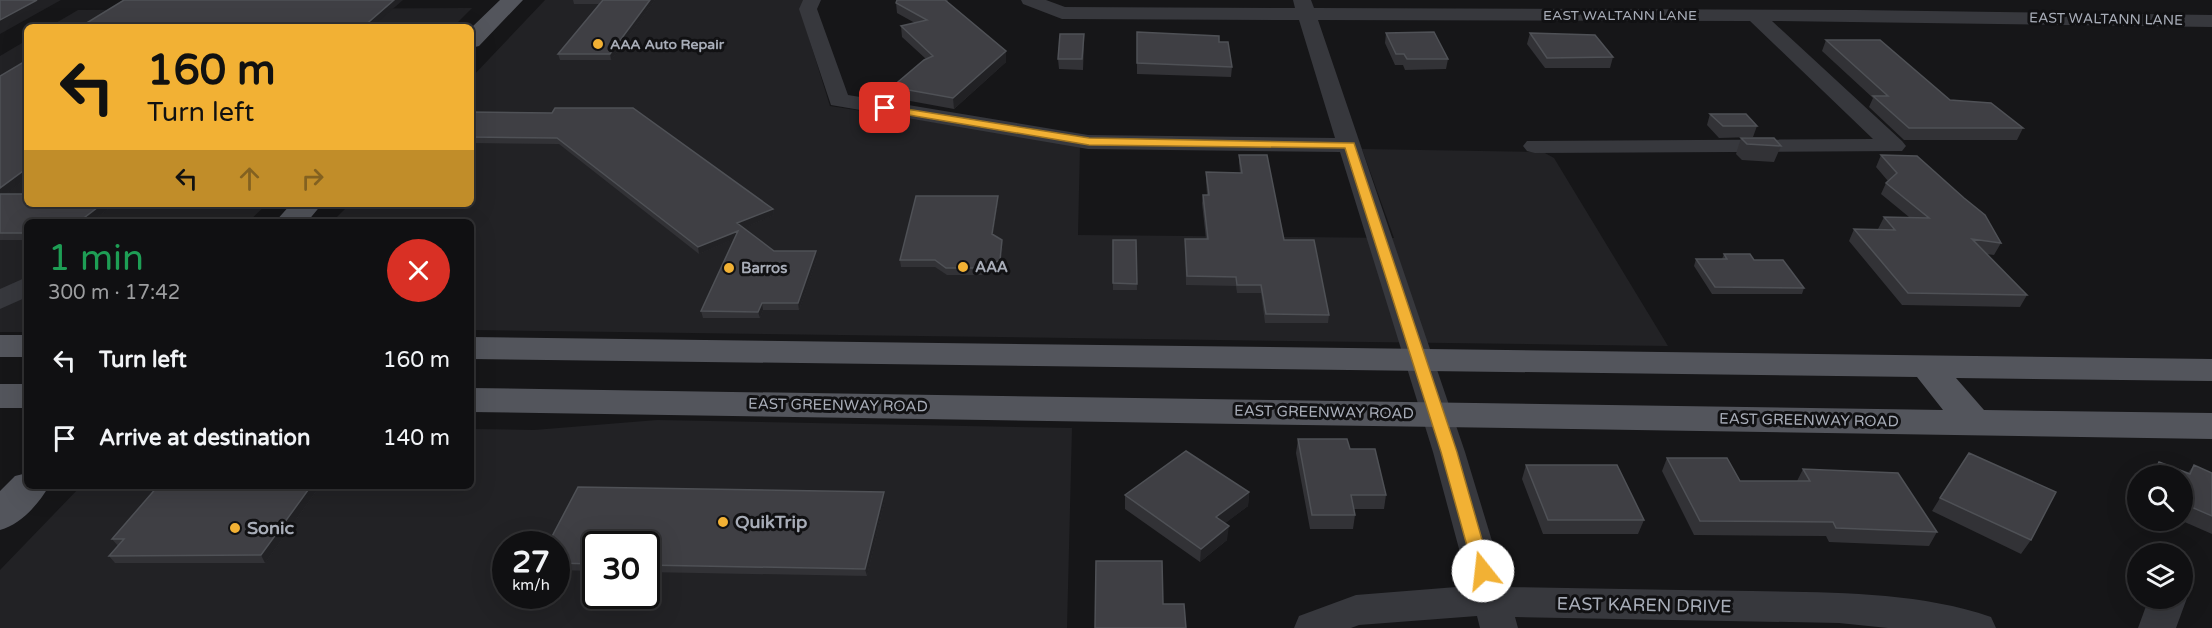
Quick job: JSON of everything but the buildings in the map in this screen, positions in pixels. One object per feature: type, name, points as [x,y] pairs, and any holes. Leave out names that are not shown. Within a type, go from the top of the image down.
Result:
[{"type":"main road","points":[[474,38],[512,0]]},
{"type":"main road","points":[[293,219],[305,207]]},
{"type":"main road","points":[[0,346],[24,346]]},
{"type":"main road","points":[[474,348],[2212,370]]},
{"type":"main road","points":[[1926,366],[1974,422]]},
{"type":"main road","points":[[0,396],[24,396]]},
{"type":"main road","name":"EAST GREENWAY ROAD","points":[[474,400],[2212,426]]},
{"type":"main road","points":[[0,515],[25,489]]},
{"type":"street","points":[[812,0],[808,9],[839,100],[1089,142],[1350,145]]},
{"type":"street","name":"EAST WALTANN LANE","points":[[1030,0],[1062,13],[1305,8],[1588,7],[1755,16],[2212,21]]},
{"type":"street","points":[[1888,0],[1911,17]]},
{"type":"street","points":[[2125,0],[2160,20]]},
{"type":"street","points":[[1305,8],[1436,414],[1496,615]]},
{"type":"street","points":[[1535,146],[1894,147],[1755,16]]},
{"type":"street","points":[[0,301],[24,287]]},
{"type":"street","name":"EAST KAREN DRIVE","points":[[1313,627],[1356,610],[1440,602],[1496,615],[1839,608],[1921,616],[1977,628]]},
{"type":"street","points":[[2157,628],[2164,609]]},
{"type":"shaded area","points":[[545,0],[804,0],[800,9],[830,106],[1080,145],[1078,235],[1394,238],[1362,149],[1543,152],[1554,158],[1668,346],[474,330],[474,219],[335,219],[347,207],[474,207],[474,75]]},
{"type":"shaded area","points":[[472,8],[456,24],[54,24],[78,10]]},
{"type":"shaded area","points":[[24,42],[24,207],[264,207],[251,219],[24,219],[24,332],[0,332],[0,56]]},
{"type":"shaded area","points":[[657,420],[1072,428],[1067,628],[0,628],[0,570],[78,489],[474,489],[474,429],[534,430]]},
{"type":"place","name":"AAA Auto Repair","points":[[598,44]]},
{"type":"place","name":"AAA","points":[[963,267]]},
{"type":"place","name":"Barros","points":[[729,268]]},
{"type":"place","name":"QuikTrip","points":[[723,522]]},
{"type":"place","name":"Sonic","points":[[235,528]]},
{"type":"route","points":[[885,108],[1089,142],[1350,145],[1449,452],[1483,571]]}]
